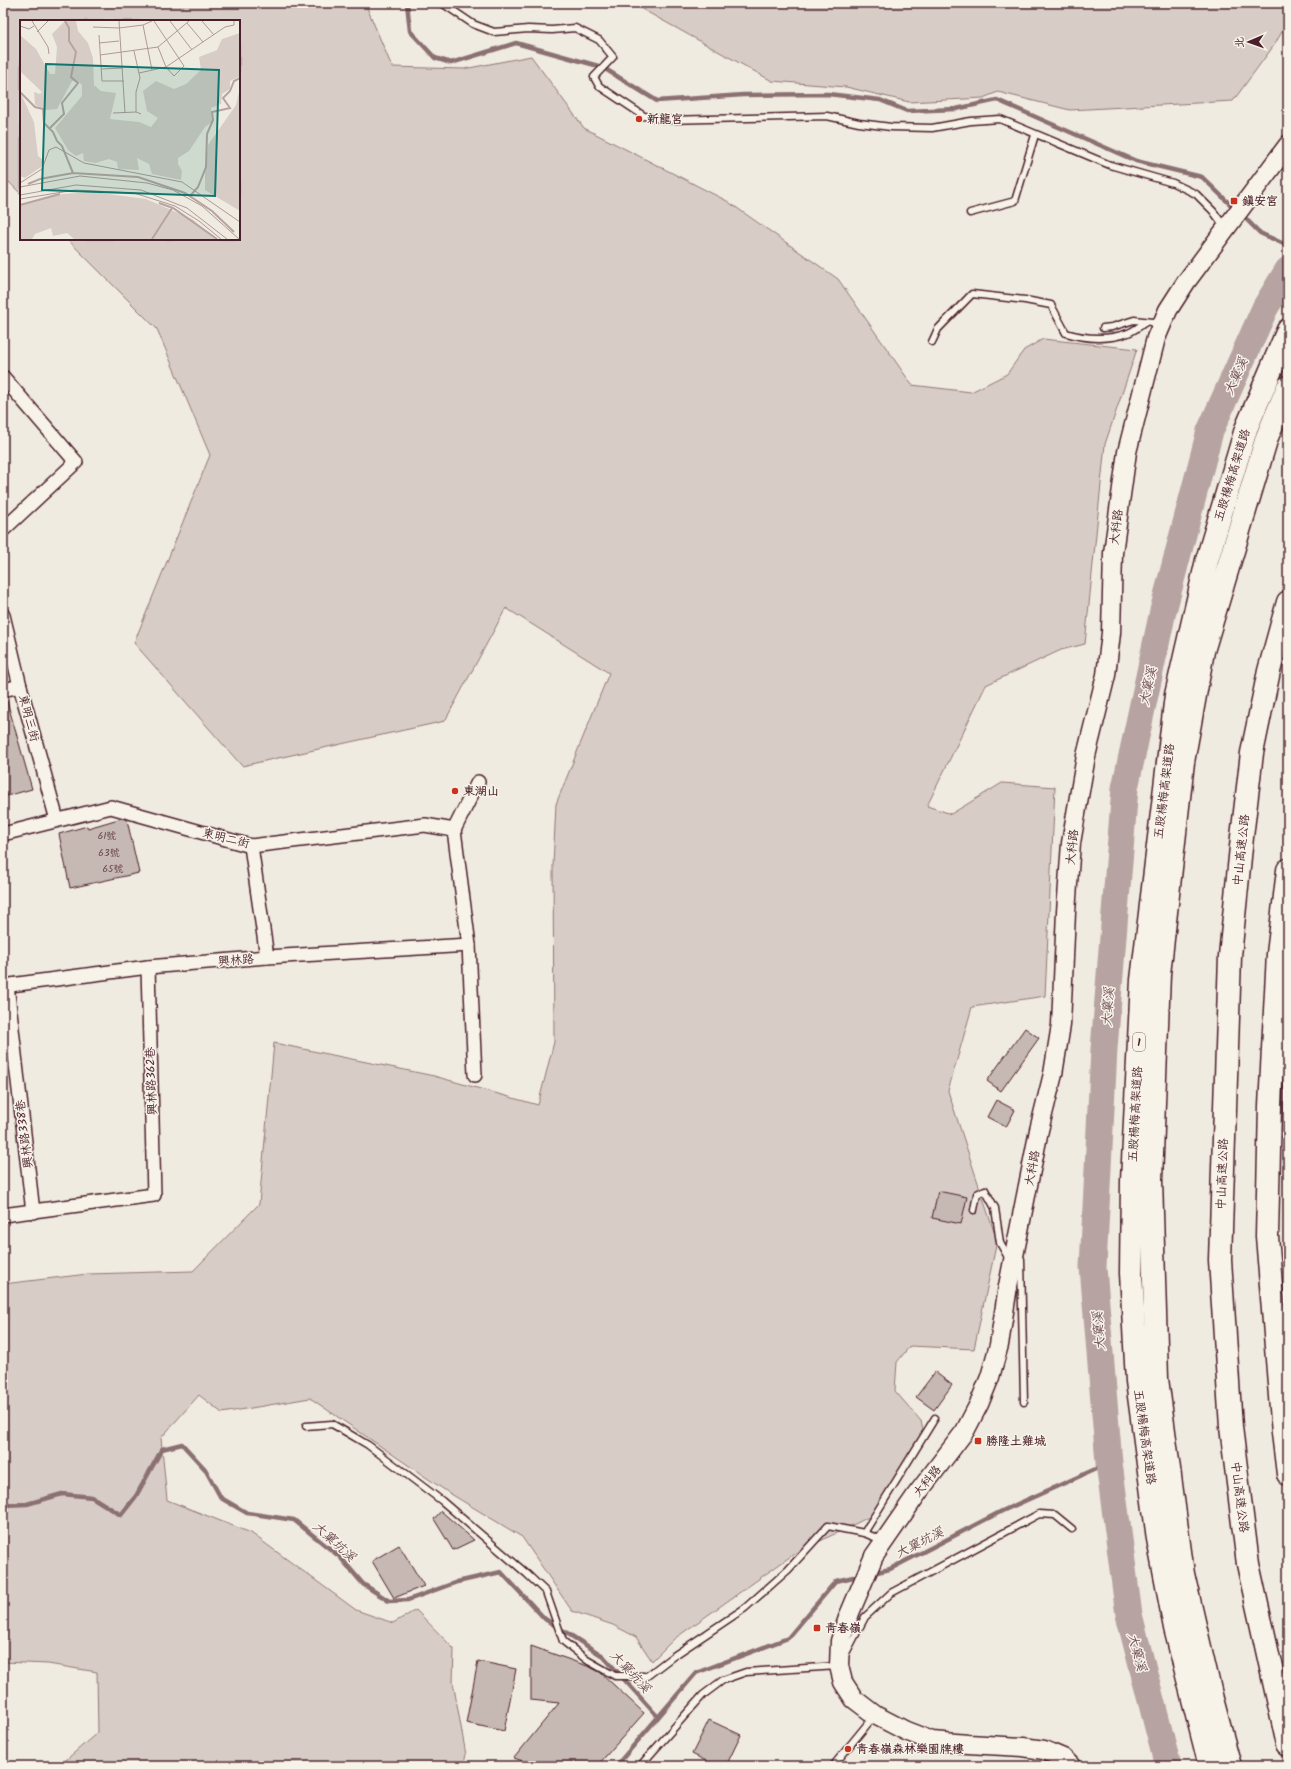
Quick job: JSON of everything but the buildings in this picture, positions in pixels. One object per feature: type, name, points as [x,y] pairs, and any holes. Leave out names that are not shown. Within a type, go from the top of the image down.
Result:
[{"type":"highway","name":"五股楊梅高架道路","points":[[1210,1766],[1175,1628],[1160,1547],[1137,1381],[1131,1273],[1132,1189],[1142,980],[1176,695],[1207,560],[1246,429],[1288,330]]},
{"type":"highway","name":"五股楊梅高架道路","points":[[1230,1766],[1212,1699],[1183,1574],[1157,1379],[1151,1180],[1159,982],[1184,762],[1203,651],[1267,437],[1288,387]]},
{"type":"highway","name":"中山高速公路","points":[[1288,602],[1269,671],[1252,753],[1241,844],[1230,956],[1220,1260],[1231,1427],[1248,1564],[1288,1745]]},
{"type":"highway","points":[[1288,870],[1278,954],[1270,1106],[1267,1236],[1283,1433],[1288,1474]]},
{"type":"street","name":"大科路","points":[[839,1666],[840,1641],[862,1583],[878,1548],[965,1431],[979,1404],[990,1377],[999,1345],[1012,1263],[1039,1130],[1053,1074],[1061,1025],[1066,912],[1071,843],[1086,756],[1106,675],[1111,633],[1113,553],[1124,468],[1156,338],[1154,322],[1168,310],[1227,225],[1288,145]]},
{"type":"street","points":[[3,377],[76,462],[3,530]]},
{"type":"street","name":"東明三街","points":[[3,615],[20,686],[57,820]]},
{"type":"street","points":[[3,690],[20,686]]},
{"type":"street","points":[[475,1075],[469,946],[454,830],[478,782]]},
{"type":"street","name":"東明二街","points":[[3,834],[111,807],[251,846],[425,825],[454,830]]},
{"type":"street","points":[[251,846],[267,957]]},
{"type":"street","name":"興林路","points":[[5,986],[148,966],[267,957],[469,946]]},
{"type":"street","name":"興林路362巷","points":[[33,1212],[154,1195],[148,966]]},
{"type":"street","name":"興林路338巷","points":[[5,986],[33,1212]]},
{"type":"street","points":[[3,1215],[33,1212]]},
{"type":"street","points":[[839,1666],[843,1682],[854,1698],[875,1715],[906,1731],[932,1741],[1023,1747],[1044,1750],[1062,1758],[1071,1766]]},
{"type":"lane","points":[[442,3],[473,24],[494,32],[528,28],[552,30],[575,28],[599,40],[613,57],[594,76],[599,86],[644,116],[667,120],[828,116],[859,123],[891,127],[932,128],[971,121],[1000,119],[1110,166],[1173,183],[1196,194],[1227,225]]},
{"type":"lane","points":[[970,213],[1015,201],[1035,135]]},
{"type":"lane","points":[[932,342],[938,329],[972,294],[1025,300],[1050,305],[1066,333],[1080,338],[1105,338],[1129,333],[1154,322]]},
{"type":"lane","points":[[1103,328],[1112,327],[1134,320],[1154,322]]},
{"type":"lane","points":[[974,1210],[977,1194],[985,1190],[995,1208],[1000,1243],[1012,1263]]},
{"type":"lane","points":[[1020,1225],[1024,1402]]},
{"type":"lane","points":[[864,1533],[935,1418]]},
{"type":"lane","points":[[306,1426],[332,1424],[368,1445],[442,1501],[528,1574],[546,1592],[563,1641],[587,1660],[615,1676],[647,1676],[672,1657],[745,1608],[788,1570],[828,1526],[864,1533],[878,1548]]},
{"type":"lane","points":[[640,1766],[703,1695],[723,1680],[746,1672],[839,1666],[865,1617],[891,1592],[1039,1514],[1055,1515],[1072,1529]]},
{"type":"lane","points":[[833,1766],[875,1715]]},
{"type":"shaded area","points":[[3,3],[365,3],[392,67],[464,69],[531,56],[584,128],[727,201],[838,279],[912,385],[971,392],[1007,374],[1024,350],[1043,339],[1137,349],[1105,444],[1085,644],[1061,650],[986,685],[927,806],[951,814],[1002,783],[1055,787],[1045,996],[972,1007],[948,1091],[997,1241],[974,1349],[910,1346],[897,1362],[895,1391],[921,1421],[925,1439],[873,1515],[794,1554],[674,1639],[652,1661],[636,1637],[613,1625],[572,1611],[522,1537],[446,1491],[310,1398],[222,1413],[199,1395],[161,1438],[167,1500],[251,1533],[356,1610],[393,1623],[416,1610],[454,1649],[453,1682],[466,1755],[463,1766],[59,1766],[98,1732],[97,1672],[48,1664],[3,1662],[3,1284],[88,1274],[193,1271],[259,1204],[274,1043],[434,1076],[538,1105],[554,1042],[553,865],[556,804],[609,673],[506,608],[445,721],[242,766],[134,643],[210,455],[157,329],[68,240],[240,240],[240,20],[20,20],[20,193],[9,182],[3,184]]},
{"type":"shaded area","points":[[631,3],[1288,3],[1288,21],[1275,44],[1233,101],[1070,110],[998,92],[983,98],[909,102],[846,87],[772,81]]},
{"type":"waterway","points":[[407,3],[410,31],[435,58],[451,63],[516,43],[602,67],[657,101],[743,95],[828,94],[880,100],[907,111],[956,109],[997,100],[1136,161],[1202,177],[1235,209]]},
{"type":"waterway","points":[[1242,215],[1260,233],[1288,246]]},
{"type":"waterway","name":"大窠溪","points":[[1168,1766],[1129,1615],[1109,1463],[1093,1267],[1104,1049],[1125,788],[1163,611],[1210,431],[1265,308],[1288,270]]},
{"type":"waterway","points":[[1288,1060],[1284,1101],[1288,1208]]},
{"type":"waterway","name":"大窠坑溪","points":[[3,1505],[27,1504],[62,1494],[92,1497],[121,1515],[136,1496],[162,1449],[182,1444],[205,1469],[221,1498],[247,1513],[294,1520],[340,1557],[363,1584],[389,1601],[408,1600],[457,1582],[501,1572],[545,1619],[603,1656],[658,1717]]},
{"type":"waterway","name":"大窠坑溪","points":[[873,1573],[890,1569],[1002,1511],[1109,1463]]},
{"type":"waterway","name":"大窠坑溪","points":[[616,1766],[696,1673],[788,1638],[836,1581],[862,1575]]},
{"type":"place","name":"新龍宮","points":[[639,119]]},
{"type":"place","name":"鎮安宮","points":[[1234,201]]},
{"type":"place","name":"東湖山","points":[[455,791]]},
{"type":"place","name":"勝隆土雞城","points":[[978,1441]]},
{"type":"place","name":"青春嶺","points":[[817,1628]]},
{"type":"place","name":"青春嶺森林樂園牌樓","points":[[848,1749]]}]
